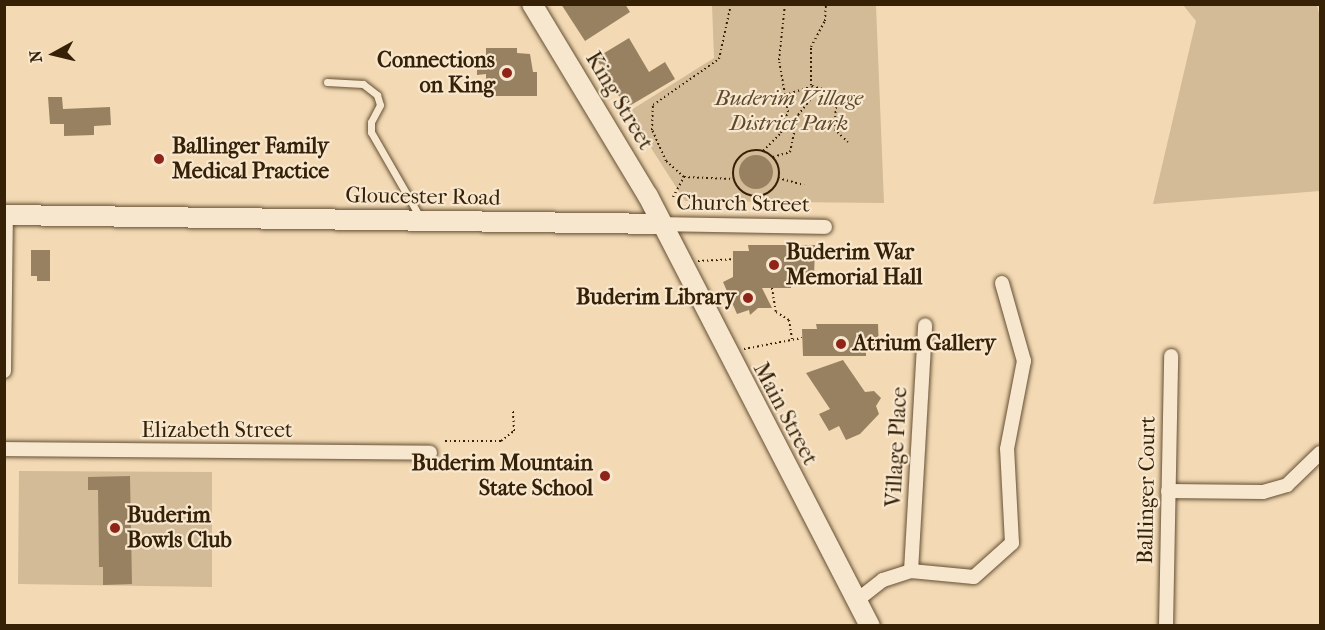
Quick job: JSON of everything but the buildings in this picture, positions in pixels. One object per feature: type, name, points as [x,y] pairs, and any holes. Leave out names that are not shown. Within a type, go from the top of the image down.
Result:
[{"type":"main road","name":"King Street","points":[[532,4],[661,224]]},
{"type":"main road","name":"Gloucester Road","points":[[5,215],[661,224]]},
{"type":"main road","name":"Main Street","points":[[661,224],[870,626]]},
{"type":"street","points":[[4,371],[5,215]]},
{"type":"street","name":"Church Street","points":[[661,224],[825,227]]},
{"type":"street","points":[[856,601],[883,580],[910,572],[974,577],[1012,543],[1007,449],[1024,361],[1002,283]]},
{"type":"street","name":"Village Place","points":[[910,572],[925,325]]},
{"type":"street","name":"Ballinger Court","points":[[1166,626],[1171,356]]},
{"type":"street","name":"Elizabeth Street","points":[[4,449],[430,453]]},
{"type":"street","points":[[1168,491],[1263,492],[1287,485],[1320,453]]},
{"type":"lane","points":[[327,82],[363,84],[377,95],[380,105],[371,122],[370,132],[422,221]]},
{"type":"path","points":[[730,4],[719,59],[653,105],[652,130],[666,161],[684,177],[733,179]]},
{"type":"path","points":[[763,151],[781,133],[788,112],[779,60],[785,4]]},
{"type":"path","points":[[773,157],[790,152],[798,115],[811,99],[811,47],[825,21],[826,4]]},
{"type":"path","points":[[785,95],[812,86],[826,87],[835,92]]},
{"type":"path","points":[[826,87],[836,108],[834,129],[848,142]]},
{"type":"path","points":[[846,97],[850,99]]},
{"type":"path","points":[[752,150],[763,151],[773,157],[778,178],[770,191],[756,196],[742,191],[733,179],[738,157],[752,150]]},
{"type":"path","points":[[673,197],[684,177]]},
{"type":"path","points":[[778,178],[804,184]]},
{"type":"path","points":[[696,262],[733,259]]},
{"type":"path","points":[[772,288],[776,312],[789,320],[792,340]]},
{"type":"path","points":[[741,349],[802,338]]},
{"type":"path","points":[[445,441],[501,441],[514,430],[513,411]]},
{"type":"green space","name":"Buderim Village District Park","points":[[712,5],[876,5],[884,203],[685,201],[628,112],[714,58]]},
{"type":"green space","points":[[1183,5],[1317,5],[1320,18],[1320,191],[1153,204],[1196,21]]},
{"type":"green space","name":"Buderim Bowls Club","points":[[19,471],[212,472],[212,587],[18,584]]},
{"type":"place","name":"Connections on King","points":[[507,73]]},
{"type":"place","name":"Ballinger Family Medical Practice","points":[[159,159]]},
{"type":"place","name":"Buderim War Memorial Hall","points":[[774,265]]},
{"type":"place","name":"Buderim Library","points":[[748,298]]},
{"type":"place","name":"Atrium Gallery","points":[[841,344]]},
{"type":"place","name":"Buderim Mountain State School","points":[[605,476]]},
{"type":"place","name":"Buderim Bowls Club","points":[[115,528]]}]
